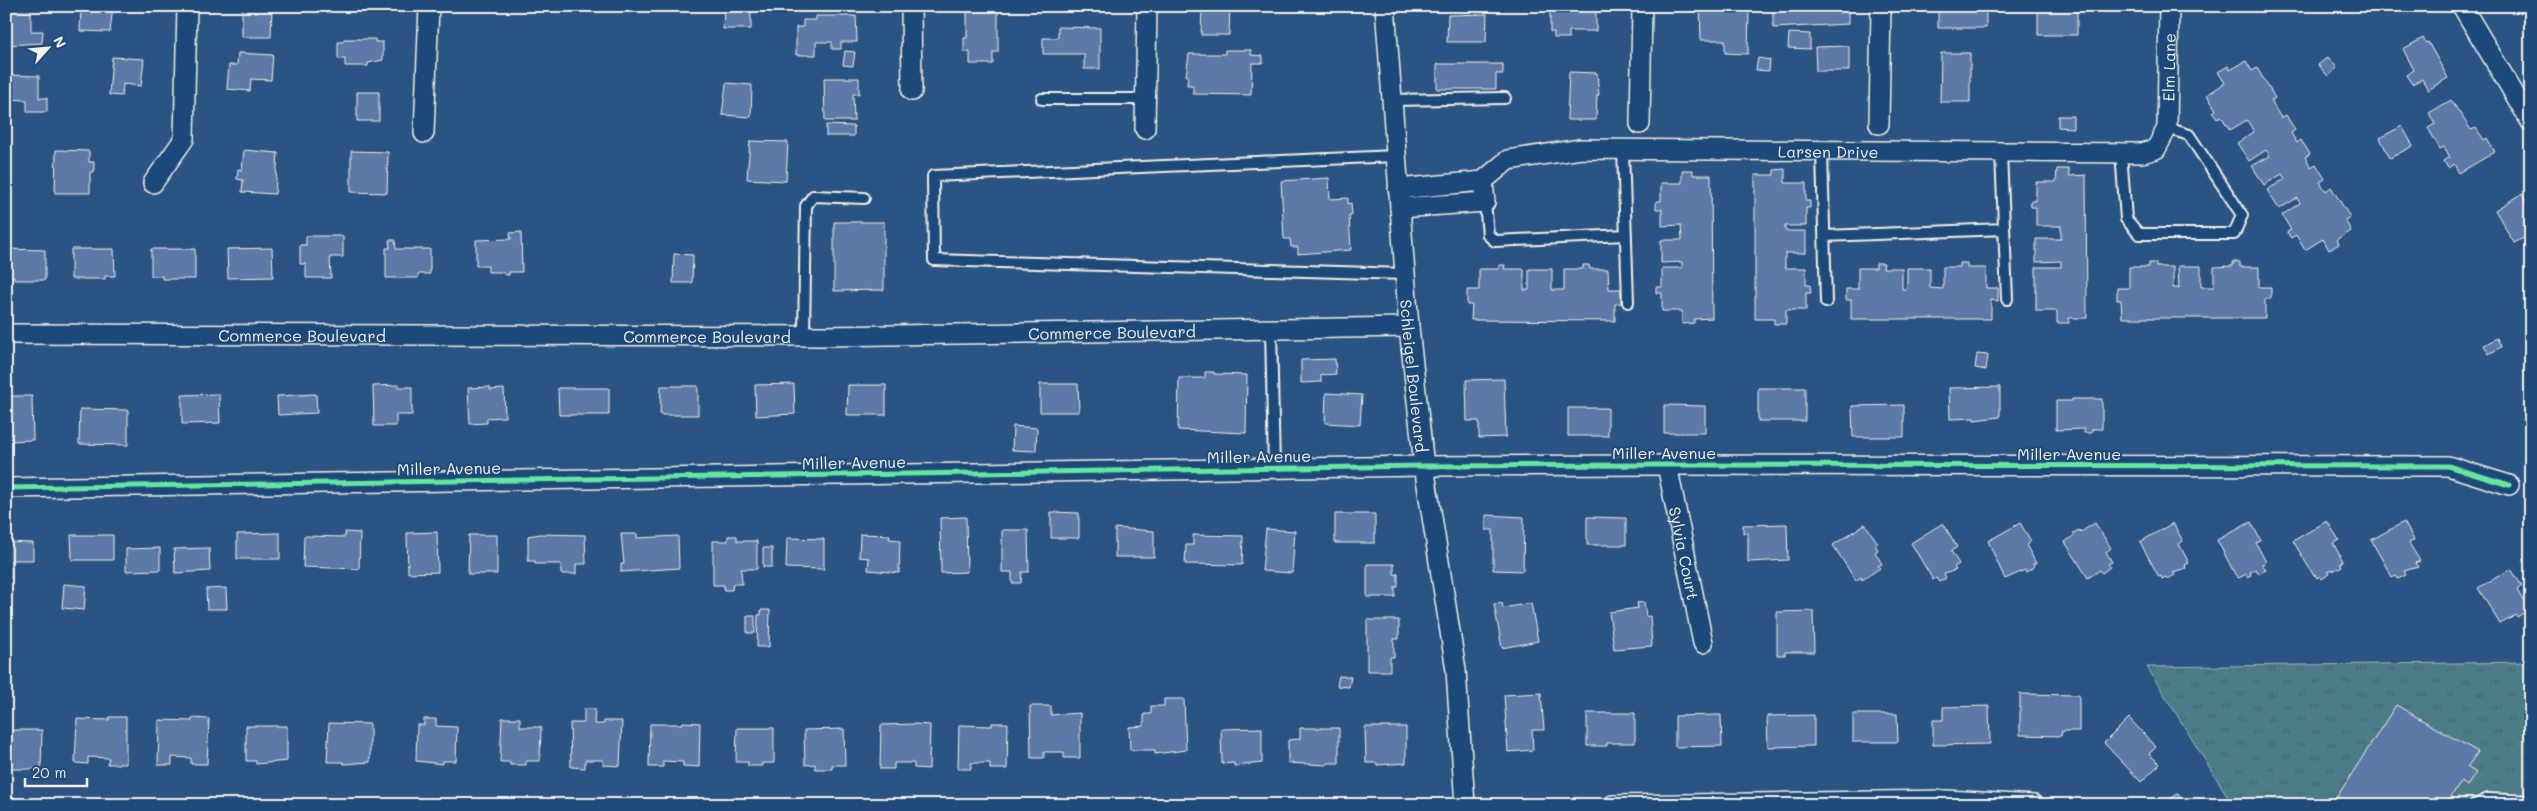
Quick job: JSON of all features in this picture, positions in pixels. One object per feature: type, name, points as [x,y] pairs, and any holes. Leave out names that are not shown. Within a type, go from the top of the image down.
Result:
[{"type":"street","points":[[153,183],[184,139],[188,6]]},
{"type":"street","points":[[424,133],[430,6]]},
{"type":"street","points":[[911,6],[912,91]]},
{"type":"street","points":[[1145,129],[1147,6]]},
{"type":"street","name":"Schleigel Boulevard","points":[[1385,6],[1409,327],[1424,466],[1456,670],[1465,805]]},
{"type":"street","points":[[1640,124],[1642,6]]},
{"type":"street","points":[[1879,124],[1881,6]]},
{"type":"street","name":"Elm Lane","points":[[2167,128],[2169,6]]},
{"type":"street","points":[[2462,6],[2531,122]]},
{"type":"street","name":"Larsen Drive","points":[[1483,181],[1508,160],[1582,149],[2142,153],[2156,149],[2167,128]]},
{"type":"street","points":[[1398,189],[1483,181],[1486,202],[1400,208]]},
{"type":"street","name":"Commerce Boulevard","points":[[6,334],[804,336],[1409,327]]},
{"type":"street","name":"Miller Avenue","points":[[6,488],[1274,468],[1667,464],[2448,466],[2509,485]]},
{"type":"street","name":"Sylvia Court","points":[[1667,464],[1703,643]]},
{"type":"street","points":[[1613,805],[1947,802],[2034,805]]},
{"type":"lane","points":[[1392,100],[1505,98]]},
{"type":"lane","points":[[1042,99],[1146,99]]},
{"type":"lane","points":[[2121,153],[2126,219],[2140,234],[2234,234],[2242,216],[2189,135],[2167,128]]},
{"type":"lane","points":[[1623,149],[1628,302]]},
{"type":"lane","points":[[1822,152],[1826,302]]},
{"type":"lane","points":[[2001,153],[2007,299]]},
{"type":"lane","points":[[1396,156],[933,176],[934,260],[1405,274]]},
{"type":"lane","points":[[804,336],[806,206],[813,196],[864,198]]},
{"type":"lane","points":[[1486,202],[1488,235],[1495,241],[1626,235]]},
{"type":"lane","points":[[1825,236],[2004,229]]},
{"type":"lane","points":[[1271,328],[1274,468]]},
{"type":"lane","points":[[2475,805],[2488,799],[2531,801]]},
{"type":"green space","points":[[2531,662],[2531,805],[2233,805],[2147,667]]},
{"type":"building","points":[[6,6],[31,6],[31,31],[43,31],[42,43],[6,45]]},
{"type":"building","points":[[81,6],[113,6],[110,32],[80,31]]},
{"type":"building","points":[[242,6],[272,6],[271,37],[242,37]]},
{"type":"building","points":[[381,6],[401,6],[401,12],[381,11]]},
{"type":"building","points":[[724,6],[751,6],[751,29],[723,29]]},
{"type":"building","points":[[1069,6],[1099,6],[1099,11],[1069,10]]},
{"type":"building","points":[[1202,6],[1230,6],[1229,35],[1201,35]]},
{"type":"building","points":[[1550,6],[1596,6],[1596,31],[1569,31],[1569,38],[1554,38],[1554,32],[1550,32]]},
{"type":"building","points":[[1700,6],[1735,6],[1735,9],[1749,9],[1748,54],[1725,53],[1725,40],[1701,40]]},
{"type":"building","points":[[1773,6],[1848,6],[1848,24],[1773,28]]},
{"type":"building","points":[[1938,6],[1986,6],[1986,28],[1938,28]]},
{"type":"building","points":[[2376,6],[2397,6],[2398,8],[2392,12],[2390,8],[2380,14]]},
{"type":"building","points":[[967,7],[998,7],[998,52],[993,52],[993,64],[970,64],[970,52],[964,52],[964,38],[967,38]]},
{"type":"building","points":[[2077,8],[2077,35],[2038,35],[2038,9]]},
{"type":"building","points":[[1487,14],[1486,42],[1447,42],[1448,15]]},
{"type":"building","points":[[816,16],[856,16],[857,42],[841,42],[841,49],[832,49],[832,42],[816,42],[816,55],[796,55],[796,27],[803,27],[803,20],[816,20]]},
{"type":"building","points":[[1058,27],[1100,28],[1100,69],[1084,69],[1084,54],[1043,54],[1043,38],[1058,38]]},
{"type":"building","points":[[1789,33],[1810,34],[1810,49],[1788,48]]},
{"type":"building","points":[[2423,38],[2426,43],[2428,42],[2448,78],[2428,90],[2422,79],[2412,84],[2406,75],[2414,70],[2403,49]]},
{"type":"building","points":[[344,39],[375,39],[375,42],[383,42],[383,60],[368,63],[368,66],[345,66],[345,59],[338,59],[338,42],[343,42]]},
{"type":"building","points":[[1849,46],[1849,71],[1816,71],[1815,47]]},
{"type":"building","points":[[1225,50],[1251,50],[1251,55],[1263,56],[1263,63],[1252,63],[1251,95],[1193,94],[1193,85],[1187,85],[1188,76],[1186,76],[1189,54],[1225,54]]},
{"type":"building","points":[[845,51],[855,52],[853,66],[843,65]]},
{"type":"building","points":[[238,53],[273,55],[271,80],[251,79],[250,91],[227,89],[229,65],[237,65]]},
{"type":"building","points":[[1941,53],[1970,53],[1970,102],[1940,102]]},
{"type":"building","points":[[112,57],[144,59],[141,86],[123,84],[122,96],[109,95]]},
{"type":"building","points":[[2328,57],[2337,68],[2328,76],[2318,65]]},
{"type":"building","points":[[1758,58],[1770,60],[1769,71],[1756,70]]},
{"type":"building","points":[[2246,61],[2252,71],[2257,68],[2275,98],[2271,101],[2281,118],[2286,115],[2295,130],[2291,133],[2297,143],[2301,140],[2310,154],[2305,157],[2311,167],[2316,164],[2325,179],[2320,182],[2326,191],[2331,187],[2350,217],[2345,220],[2351,231],[2337,240],[2339,244],[2329,250],[2323,239],[2305,250],[2296,235],[2291,238],[2287,232],[2291,230],[2282,215],[2300,203],[2297,198],[2279,209],[2267,190],[2285,179],[2282,174],[2264,185],[2252,166],[2270,156],[2266,150],[2249,161],[2237,143],[2254,132],[2247,120],[2230,130],[2221,116],[2217,118],[2213,112],[2216,110],[2207,95],[2225,83],[2218,72],[2228,66],[2230,70]]},
{"type":"building","points":[[1437,64],[1503,64],[1503,74],[1496,74],[1496,89],[1437,89]]},
{"type":"building","points":[[1569,72],[1597,73],[1599,95],[1597,95],[1596,120],[1567,120]]},
{"type":"building","points":[[6,75],[39,76],[39,98],[47,98],[47,112],[27,112],[27,100],[6,99]]},
{"type":"building","points":[[824,78],[859,78],[859,94],[853,94],[854,121],[825,121]]},
{"type":"building","points":[[726,83],[752,85],[751,117],[722,115]]},
{"type":"building","points":[[357,92],[379,92],[379,121],[357,121]]},
{"type":"building","points":[[2451,100],[2471,130],[2476,128],[2484,140],[2487,138],[2495,152],[2459,173],[2454,164],[2448,168],[2444,161],[2450,157],[2444,147],[2440,149],[2428,128],[2435,124],[2429,113]]},
{"type":"building","points":[[2058,116],[2073,116],[2073,128],[2058,127]]},
{"type":"building","points":[[826,125],[854,126],[854,136],[826,136]]},
{"type":"building","points":[[2402,126],[2413,146],[2390,158],[2380,138]]},
{"type":"building","points":[[750,141],[788,142],[786,181],[747,179]]},
{"type":"building","points":[[56,150],[89,151],[89,162],[94,162],[94,172],[90,172],[90,193],[55,193]]},
{"type":"building","points":[[244,150],[278,153],[275,194],[242,192],[243,180],[237,179],[238,169],[242,170]]},
{"type":"building","points":[[351,151],[388,152],[387,193],[351,192]]},
{"type":"building","points":[[1785,169],[1785,183],[1806,183],[1806,201],[1810,201],[1810,208],[1806,208],[1806,226],[1785,226],[1785,231],[1806,231],[1806,253],[1785,253],[1785,268],[1806,268],[1806,285],[1810,285],[1811,293],[1806,293],[1806,310],[1786,310],[1786,324],[1774,324],[1774,319],[1755,319],[1755,175],[1774,175],[1774,170]]},
{"type":"building","points":[[2057,169],[2069,169],[2069,176],[2086,175],[2087,318],[2069,318],[2069,323],[2057,323],[2057,311],[2036,311],[2036,267],[2061,267],[2061,261],[2036,262],[2036,239],[2061,239],[2061,226],[2036,226],[2036,207],[2031,207],[2030,201],[2036,201],[2036,182],[2056,182]]},
{"type":"building","points":[[1682,170],[1693,170],[1693,175],[1711,175],[1712,318],[1694,319],[1694,323],[1682,324],[1682,311],[1662,311],[1662,293],[1656,293],[1656,287],[1662,287],[1662,268],[1682,268],[1682,262],[1661,263],[1661,240],[1682,240],[1681,225],[1662,226],[1662,209],[1656,209],[1656,201],[1661,201],[1661,183],[1682,183]]},
{"type":"building","points":[[1329,178],[1330,199],[1348,198],[1348,204],[1351,203],[1352,215],[1349,215],[1351,250],[1298,254],[1298,247],[1291,247],[1290,239],[1284,239],[1281,181]]},
{"type":"building","points":[[2522,194],[2531,210],[2531,234],[2514,243],[2495,210]]},
{"type":"building","points":[[834,222],[884,222],[884,290],[834,291]]},
{"type":"building","points":[[521,232],[522,272],[509,272],[509,275],[505,275],[502,272],[488,272],[488,266],[476,266],[476,240],[511,239],[510,233]]},
{"type":"building","points":[[306,236],[343,236],[343,257],[330,257],[331,278],[306,278],[306,264],[300,264],[300,245],[306,245]]},
{"type":"building","points":[[389,240],[395,240],[396,249],[430,249],[430,274],[418,274],[418,278],[386,278],[386,248],[390,248]]},
{"type":"building","points":[[272,248],[273,277],[228,278],[227,249]]},
{"type":"building","points":[[6,249],[45,250],[45,280],[14,280],[14,276],[6,276]]},
{"type":"building","points":[[71,249],[114,249],[115,276],[105,276],[105,279],[71,279]]},
{"type":"building","points":[[151,249],[195,249],[195,279],[162,279],[162,276],[151,276]]},
{"type":"building","points":[[674,254],[693,255],[692,283],[673,283]]},
{"type":"building","points":[[2233,262],[2240,262],[2240,267],[2259,267],[2259,287],[2271,287],[2271,299],[2265,299],[2265,318],[2122,318],[2121,300],[2117,300],[2117,288],[2129,288],[2129,267],[2149,267],[2149,263],[2156,263],[2156,267],[2173,267],[2173,288],[2179,288],[2178,266],[2201,266],[2201,287],[2214,287],[2214,267],[2233,266]]},
{"type":"building","points":[[1876,263],[1884,263],[1883,268],[1902,268],[1902,289],[1907,289],[1907,268],[1930,268],[1930,288],[1943,289],[1943,267],[1960,267],[1960,263],[1967,263],[1967,268],[1986,268],[1986,288],[1998,288],[1998,301],[1991,300],[1991,319],[1851,319],[1851,300],[1846,300],[1846,289],[1858,289],[1858,268],[1876,268]]},
{"type":"building","points":[[1499,265],[1505,265],[1504,269],[1524,269],[1524,290],[1529,290],[1529,269],[1552,269],[1552,290],[1564,290],[1564,269],[1583,269],[1583,265],[1589,265],[1590,269],[1608,269],[1609,289],[1621,289],[1621,303],[1615,304],[1615,321],[1471,320],[1472,305],[1467,305],[1467,290],[1479,290],[1479,269],[1499,269]]},
{"type":"building","points":[[2497,338],[2501,347],[2489,354],[2484,345]]},
{"type":"building","points":[[1977,354],[1988,355],[1986,370],[1975,368]]},
{"type":"building","points":[[1335,359],[1336,374],[1321,375],[1321,382],[1301,383],[1301,360]]},
{"type":"building","points":[[1205,372],[1247,375],[1246,433],[1178,430],[1179,378],[1205,378]]},
{"type":"building","points":[[1504,379],[1506,437],[1479,438],[1479,421],[1467,421],[1466,380]]},
{"type":"building","points":[[794,384],[795,414],[756,416],[755,385]]},
{"type":"building","points":[[1040,384],[1078,384],[1079,412],[1040,412]]},
{"type":"building","points":[[399,385],[398,387],[412,387],[412,415],[396,415],[396,426],[374,426],[373,386]]},
{"type":"building","points":[[848,385],[886,385],[886,415],[847,415]]},
{"type":"building","points":[[661,386],[698,386],[698,415],[660,415]]},
{"type":"building","points":[[490,387],[490,390],[504,389],[505,417],[487,418],[487,423],[470,424],[468,388]]},
{"type":"building","points":[[2000,387],[2000,417],[1974,420],[1974,418],[1950,419],[1949,388]]},
{"type":"building","points":[[558,388],[609,388],[609,415],[559,415]]},
{"type":"building","points":[[1758,388],[1805,388],[1805,421],[1758,421]]},
{"type":"building","points":[[1326,393],[1362,395],[1360,425],[1325,423]]},
{"type":"building","points":[[219,394],[220,423],[182,424],[182,395]]},
{"type":"building","points":[[316,394],[317,413],[278,415],[277,396]]},
{"type":"building","points":[[8,396],[32,396],[33,440],[6,441]]},
{"type":"building","points":[[2072,399],[2102,399],[2102,429],[2092,429],[2092,433],[2084,433],[2084,429],[2056,430],[2056,401],[2072,401]]},
{"type":"building","points":[[1664,405],[1705,406],[1705,433],[1664,433]]},
{"type":"building","points":[[1904,405],[1904,437],[1853,437],[1852,406]]},
{"type":"building","points":[[1568,408],[1608,408],[1608,436],[1568,436]]},
{"type":"building","points":[[80,409],[128,410],[128,445],[79,444]]},
{"type":"building","points":[[1013,426],[1037,428],[1036,451],[1012,450]]},
{"type":"building","points":[[1051,512],[1079,513],[1079,538],[1051,538]]},
{"type":"building","points":[[1335,514],[1375,514],[1375,543],[1335,543]]},
{"type":"building","points":[[1486,515],[1524,517],[1523,571],[1493,570],[1493,530],[1486,530]]},
{"type":"building","points":[[966,517],[967,572],[941,573],[940,518]]},
{"type":"building","points":[[1587,517],[1626,518],[1626,545],[1587,545]]},
{"type":"building","points":[[2327,521],[2339,540],[2333,543],[2343,561],[2340,563],[2342,566],[2327,572],[2329,574],[2322,579],[2320,576],[2317,578],[2315,574],[2314,576],[2293,541]]},
{"type":"building","points":[[2251,522],[2261,541],[2256,543],[2266,562],[2262,564],[2266,570],[2259,574],[2256,569],[2250,572],[2251,575],[2247,577],[2246,574],[2239,578],[2236,576],[2217,540]]},
{"type":"building","points":[[2404,522],[2414,540],[2409,543],[2420,561],[2415,563],[2418,567],[2404,571],[2406,575],[2398,579],[2396,575],[2392,577],[2371,540]]},
{"type":"building","points":[[1943,523],[1957,547],[1951,551],[1959,564],[1954,567],[1956,570],[1944,574],[1946,578],[1939,582],[1936,578],[1933,580],[1911,543]]},
{"type":"building","points":[[2020,523],[2031,541],[2026,545],[2036,563],[2033,564],[2034,567],[2026,572],[2025,570],[2005,579],[1988,541]]},
{"type":"building","points":[[2095,523],[2111,548],[2106,552],[2112,562],[2108,564],[2110,567],[2102,573],[2100,570],[2088,578],[2065,542],[2075,535],[2073,533],[2079,530],[2081,532]]},
{"type":"building","points":[[2173,523],[2183,541],[2179,544],[2189,563],[2185,565],[2186,568],[2173,572],[2175,575],[2168,579],[2166,577],[2162,579],[2161,576],[2159,577],[2140,542]]},
{"type":"building","points":[[1787,524],[1788,560],[1748,562],[1748,533],[1743,533],[1743,525]]},
{"type":"building","points":[[1865,524],[1878,543],[1875,545],[1878,550],[1875,552],[1882,564],[1878,566],[1880,568],[1862,580],[1861,577],[1856,581],[1833,545]]},
{"type":"building","points":[[1115,528],[1154,531],[1154,557],[1115,557]]},
{"type":"building","points":[[1266,529],[1295,531],[1292,573],[1262,571]]},
{"type":"building","points":[[1002,530],[1028,530],[1029,572],[1022,572],[1021,583],[1012,583],[1012,572],[1002,572]]},
{"type":"building","points":[[345,532],[360,533],[359,569],[303,567],[304,536],[345,537]]},
{"type":"building","points":[[437,532],[438,572],[408,573],[407,533]]},
{"type":"building","points":[[280,533],[280,559],[237,559],[237,534]]},
{"type":"building","points":[[540,534],[585,535],[586,564],[576,564],[576,574],[561,574],[561,564],[535,564],[535,561],[528,561],[528,536]]},
{"type":"building","points":[[621,534],[637,534],[637,538],[678,536],[679,568],[621,572],[621,564],[624,564]]},
{"type":"building","points":[[860,534],[890,535],[889,539],[900,540],[899,573],[868,570],[869,558],[859,557]]},
{"type":"building","points":[[71,535],[113,535],[113,560],[72,560]]},
{"type":"building","points":[[469,535],[497,535],[497,574],[468,574]]},
{"type":"building","points":[[1193,535],[1243,536],[1242,565],[1185,564],[1186,545],[1193,545]]},
{"type":"building","points":[[728,536],[737,536],[737,541],[757,541],[757,569],[741,569],[742,584],[733,584],[732,590],[724,590],[724,585],[713,585],[713,541],[728,541]]},
{"type":"building","points":[[787,538],[824,539],[824,569],[786,568]]},
{"type":"building","points":[[6,542],[33,543],[33,560],[11,560],[11,578],[6,578]]},
{"type":"building","points":[[160,548],[160,570],[126,571],[126,549]]},
{"type":"building","points":[[209,548],[210,571],[175,573],[174,549]]},
{"type":"building","points":[[763,548],[772,548],[772,567],[763,567]]},
{"type":"building","points":[[1367,564],[1394,564],[1394,574],[1398,574],[1398,587],[1395,587],[1395,597],[1367,597]]},
{"type":"building","points":[[2511,569],[2522,586],[2517,590],[2527,607],[2524,610],[2525,612],[2500,624],[2478,588]]},
{"type":"building","points":[[64,584],[86,586],[84,610],[62,608]]},
{"type":"building","points":[[226,588],[227,609],[207,609],[206,589]]},
{"type":"building","points":[[1644,602],[1646,617],[1650,616],[1652,646],[1614,649],[1609,612],[1638,608],[1637,603]]},
{"type":"building","points":[[1502,603],[1503,608],[1531,603],[1538,641],[1502,648],[1494,604]]},
{"type":"building","points":[[761,610],[770,610],[769,647],[757,647],[758,615],[761,615]]},
{"type":"building","points":[[1813,611],[1814,652],[1785,652],[1785,655],[1777,655],[1777,612]]},
{"type":"building","points":[[747,616],[755,616],[755,633],[747,633]]},
{"type":"building","points":[[1367,620],[1399,620],[1399,639],[1394,639],[1394,657],[1390,657],[1390,671],[1367,671]]},
{"type":"building","points":[[1339,676],[1351,677],[1349,687],[1337,686]]},
{"type":"building","points":[[1541,693],[1544,730],[1532,730],[1533,750],[1508,752],[1504,695]]},
{"type":"building","points":[[2020,694],[2079,695],[2079,731],[2062,731],[2061,736],[2020,735]]},
{"type":"building","points":[[1164,699],[1184,699],[1186,750],[1155,754],[1155,750],[1130,750],[1129,727],[1144,726],[1144,714],[1151,714],[1151,706],[1164,706]]},
{"type":"building","points":[[2396,705],[2478,752],[2467,767],[2476,773],[2467,786],[2461,781],[2446,805],[2342,805],[2335,800]]},
{"type":"building","points":[[1030,706],[1051,706],[1051,715],[1080,713],[1080,758],[1064,758],[1064,752],[1044,752],[1044,758],[1031,758]]},
{"type":"building","points":[[1989,706],[1990,744],[1933,745],[1933,720],[1943,720],[1943,707]]},
{"type":"building","points":[[584,709],[595,709],[594,724],[604,724],[604,721],[622,721],[620,766],[603,765],[603,760],[585,760],[585,768],[571,767],[570,723],[584,723]]},
{"type":"building","points":[[1587,713],[1635,713],[1635,743],[1607,743],[1607,746],[1587,746]]},
{"type":"building","points":[[1853,714],[1897,714],[1898,742],[1853,742]]},
{"type":"building","points":[[1721,715],[1722,746],[1675,747],[1675,716]]},
{"type":"building","points":[[1814,715],[1814,746],[1768,747],[1767,716]]},
{"type":"building","points":[[109,717],[126,717],[126,764],[107,764],[109,758],[88,757],[88,764],[75,763],[77,719],[109,720]]},
{"type":"building","points":[[192,718],[209,719],[207,764],[191,764],[191,758],[172,757],[172,765],[158,765],[159,720],[192,721]]},
{"type":"building","points":[[502,718],[520,718],[520,727],[541,727],[540,761],[526,761],[526,765],[510,765],[510,762],[500,762]]},
{"type":"building","points":[[2129,718],[2156,747],[2149,754],[2160,764],[2141,782],[2104,743]]},
{"type":"building","points":[[424,719],[436,719],[436,726],[457,727],[456,761],[443,761],[443,764],[416,761],[417,725],[424,725]]},
{"type":"building","points":[[683,722],[700,723],[699,767],[683,766],[683,762],[663,761],[663,767],[649,767],[650,724],[682,724]]},
{"type":"building","points":[[329,723],[370,724],[370,762],[344,764],[343,762],[327,762]]},
{"type":"building","points":[[992,723],[1008,723],[1007,769],[990,769],[990,763],[971,763],[971,769],[958,769],[959,725],[992,726]]},
{"type":"building","points":[[881,725],[930,725],[929,769],[914,768],[914,763],[894,763],[894,769],[880,769]]},
{"type":"building","points":[[246,726],[287,726],[287,761],[256,764],[256,761],[246,761]]},
{"type":"building","points":[[1365,727],[1406,727],[1406,763],[1377,765],[1377,763],[1366,763]]},
{"type":"building","points":[[737,728],[774,728],[774,763],[762,763],[762,766],[748,766],[748,762],[736,762]]},
{"type":"building","points":[[1262,728],[1262,763],[1234,766],[1234,763],[1222,764],[1221,729]]},
{"type":"building","points":[[1300,728],[1339,728],[1339,763],[1327,763],[1327,765],[1288,763],[1288,740],[1300,739]]},
{"type":"building","points":[[844,729],[845,765],[832,765],[832,769],[815,769],[815,764],[805,765],[804,730]]},
{"type":"building","points":[[6,730],[42,730],[41,769],[6,769]]},
{"type":"building","points":[[2178,794],[2185,805],[2160,805]]},
{"type":"cycle path","points":[[6,488],[1424,466],[1667,465],[2448,466],[2509,485]]}]
